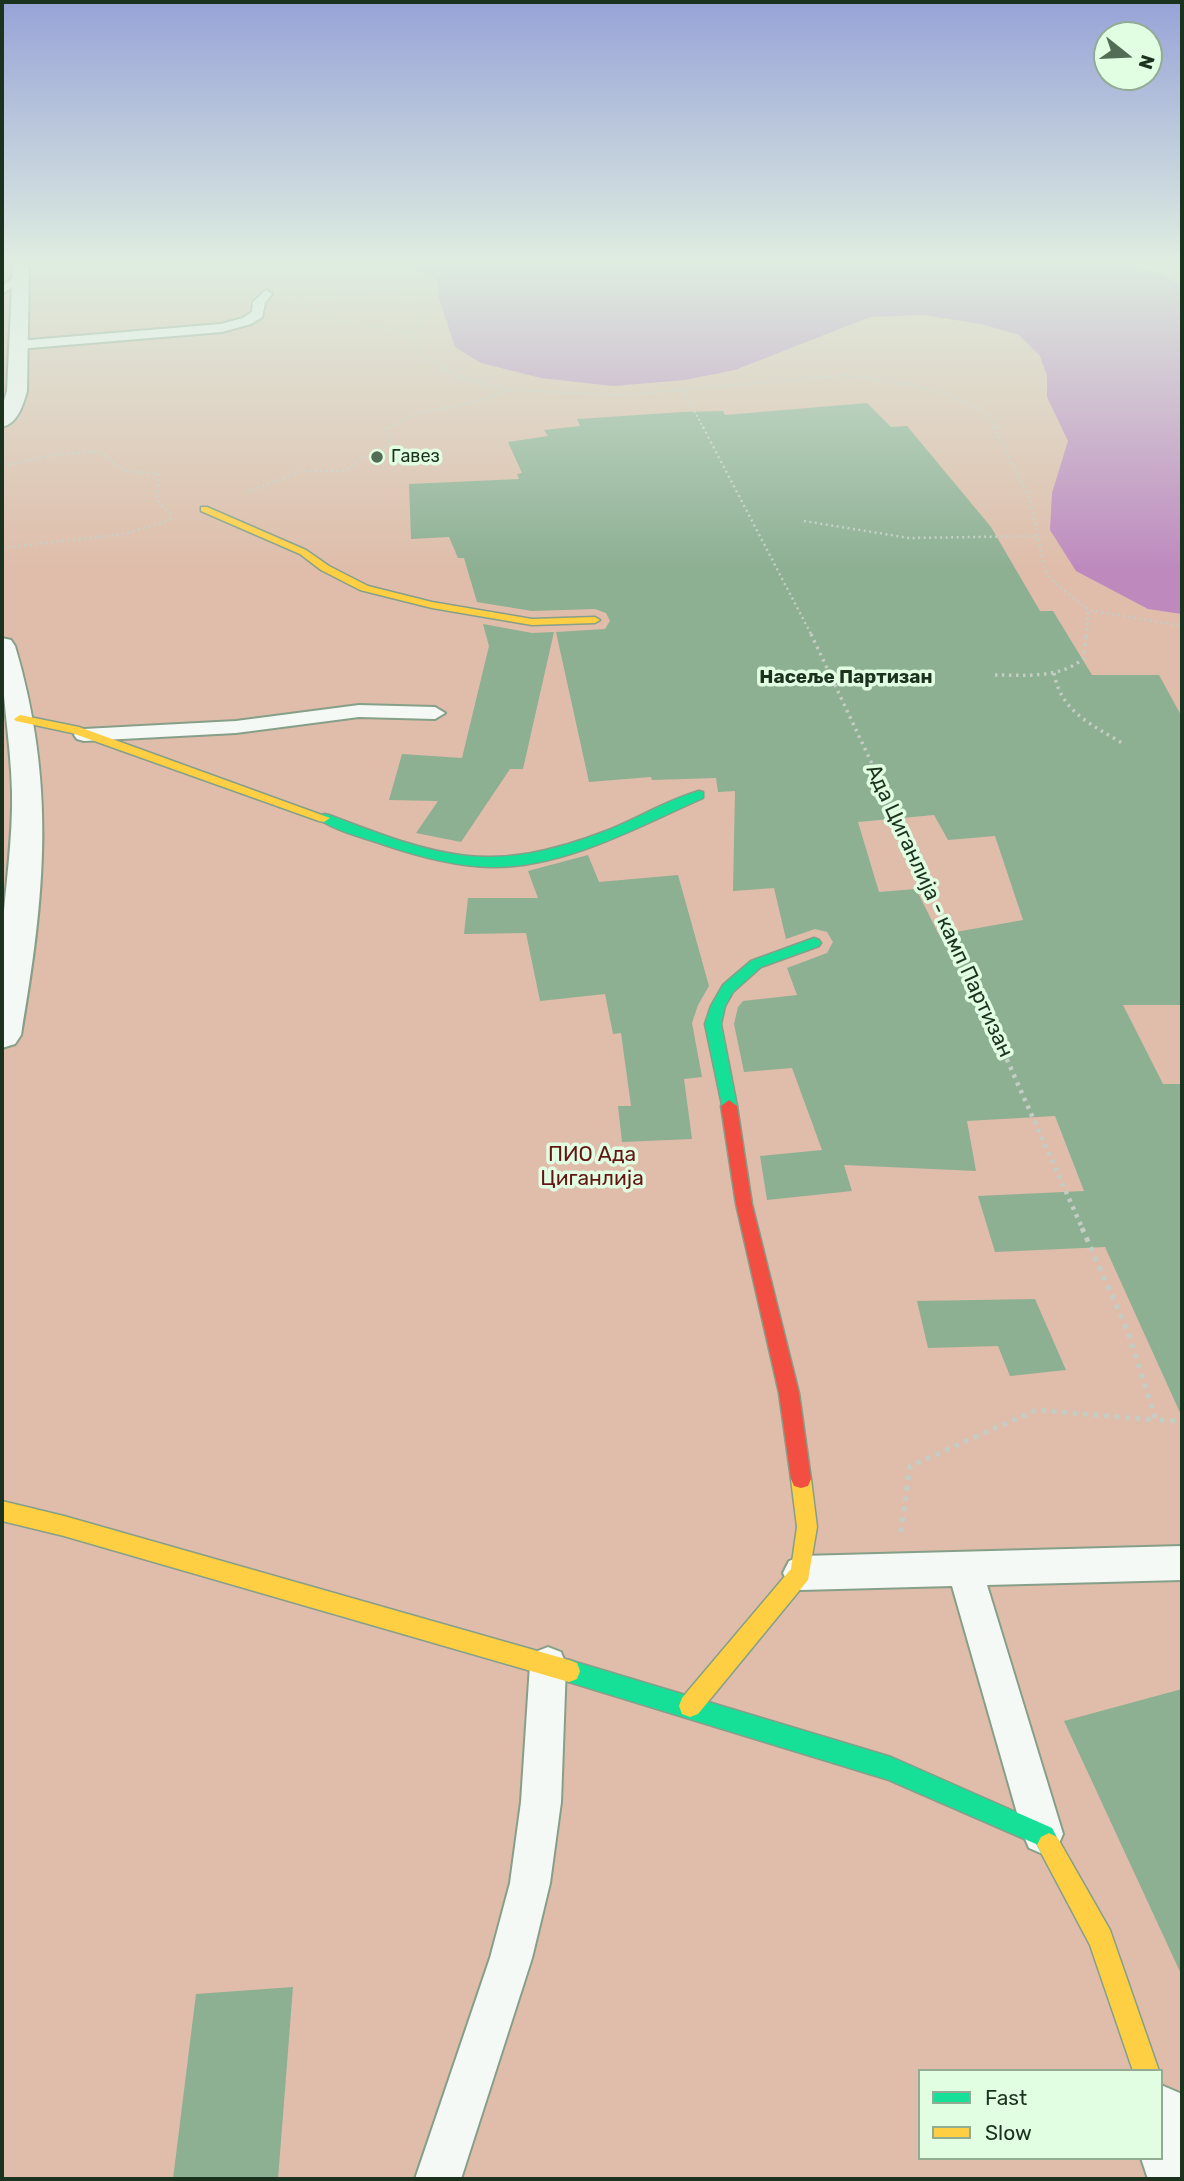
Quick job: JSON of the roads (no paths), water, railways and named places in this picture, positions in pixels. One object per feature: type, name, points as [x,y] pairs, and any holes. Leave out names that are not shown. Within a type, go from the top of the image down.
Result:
[{"type":"street","points":[[5,414],[17,391],[18,366]]},
{"type":"street","points":[[204,509],[303,552],[325,568],[364,588],[432,605],[533,622],[595,620]]},
{"type":"street","points":[[2,646],[12,674],[24,739],[29,854],[2,1035]]},
{"type":"street","points":[[20,719],[36,720],[84,735],[307,811],[397,845],[464,862],[517,861],[568,849],[699,795]]},
{"type":"street","points":[[690,1706],[801,1573],[807,1527],[789,1393],[744,1204],[734,1130],[713,1024],[723,997],[740,976],[756,964],[814,943]]},
{"type":"street","points":[[2,1511],[64,1525],[690,1706],[891,1769],[1044,1836],[1101,1939],[1145,2069]]},
{"type":"street","points":[[1163,2124],[1182,2179]]},
{"type":"lane","points":[[84,735],[236,727],[359,711],[436,713]]},
{"type":"lane","points":[[801,1573],[1182,1563]]},
{"type":"lane","points":[[964,1568],[1044,1836]]},
{"type":"lane","points":[[438,2179],[495,2010],[530,1884],[542,1794],[548,1665]]},
{"type":"place","name":"Гавез","points":[[377,457]]},
{"type":"district","name":"Насеље Партизан","points":[[846,678]]},
{"type":"park label","name":"ПИО Ада Циганлија","points":[[592,1167]]}]
